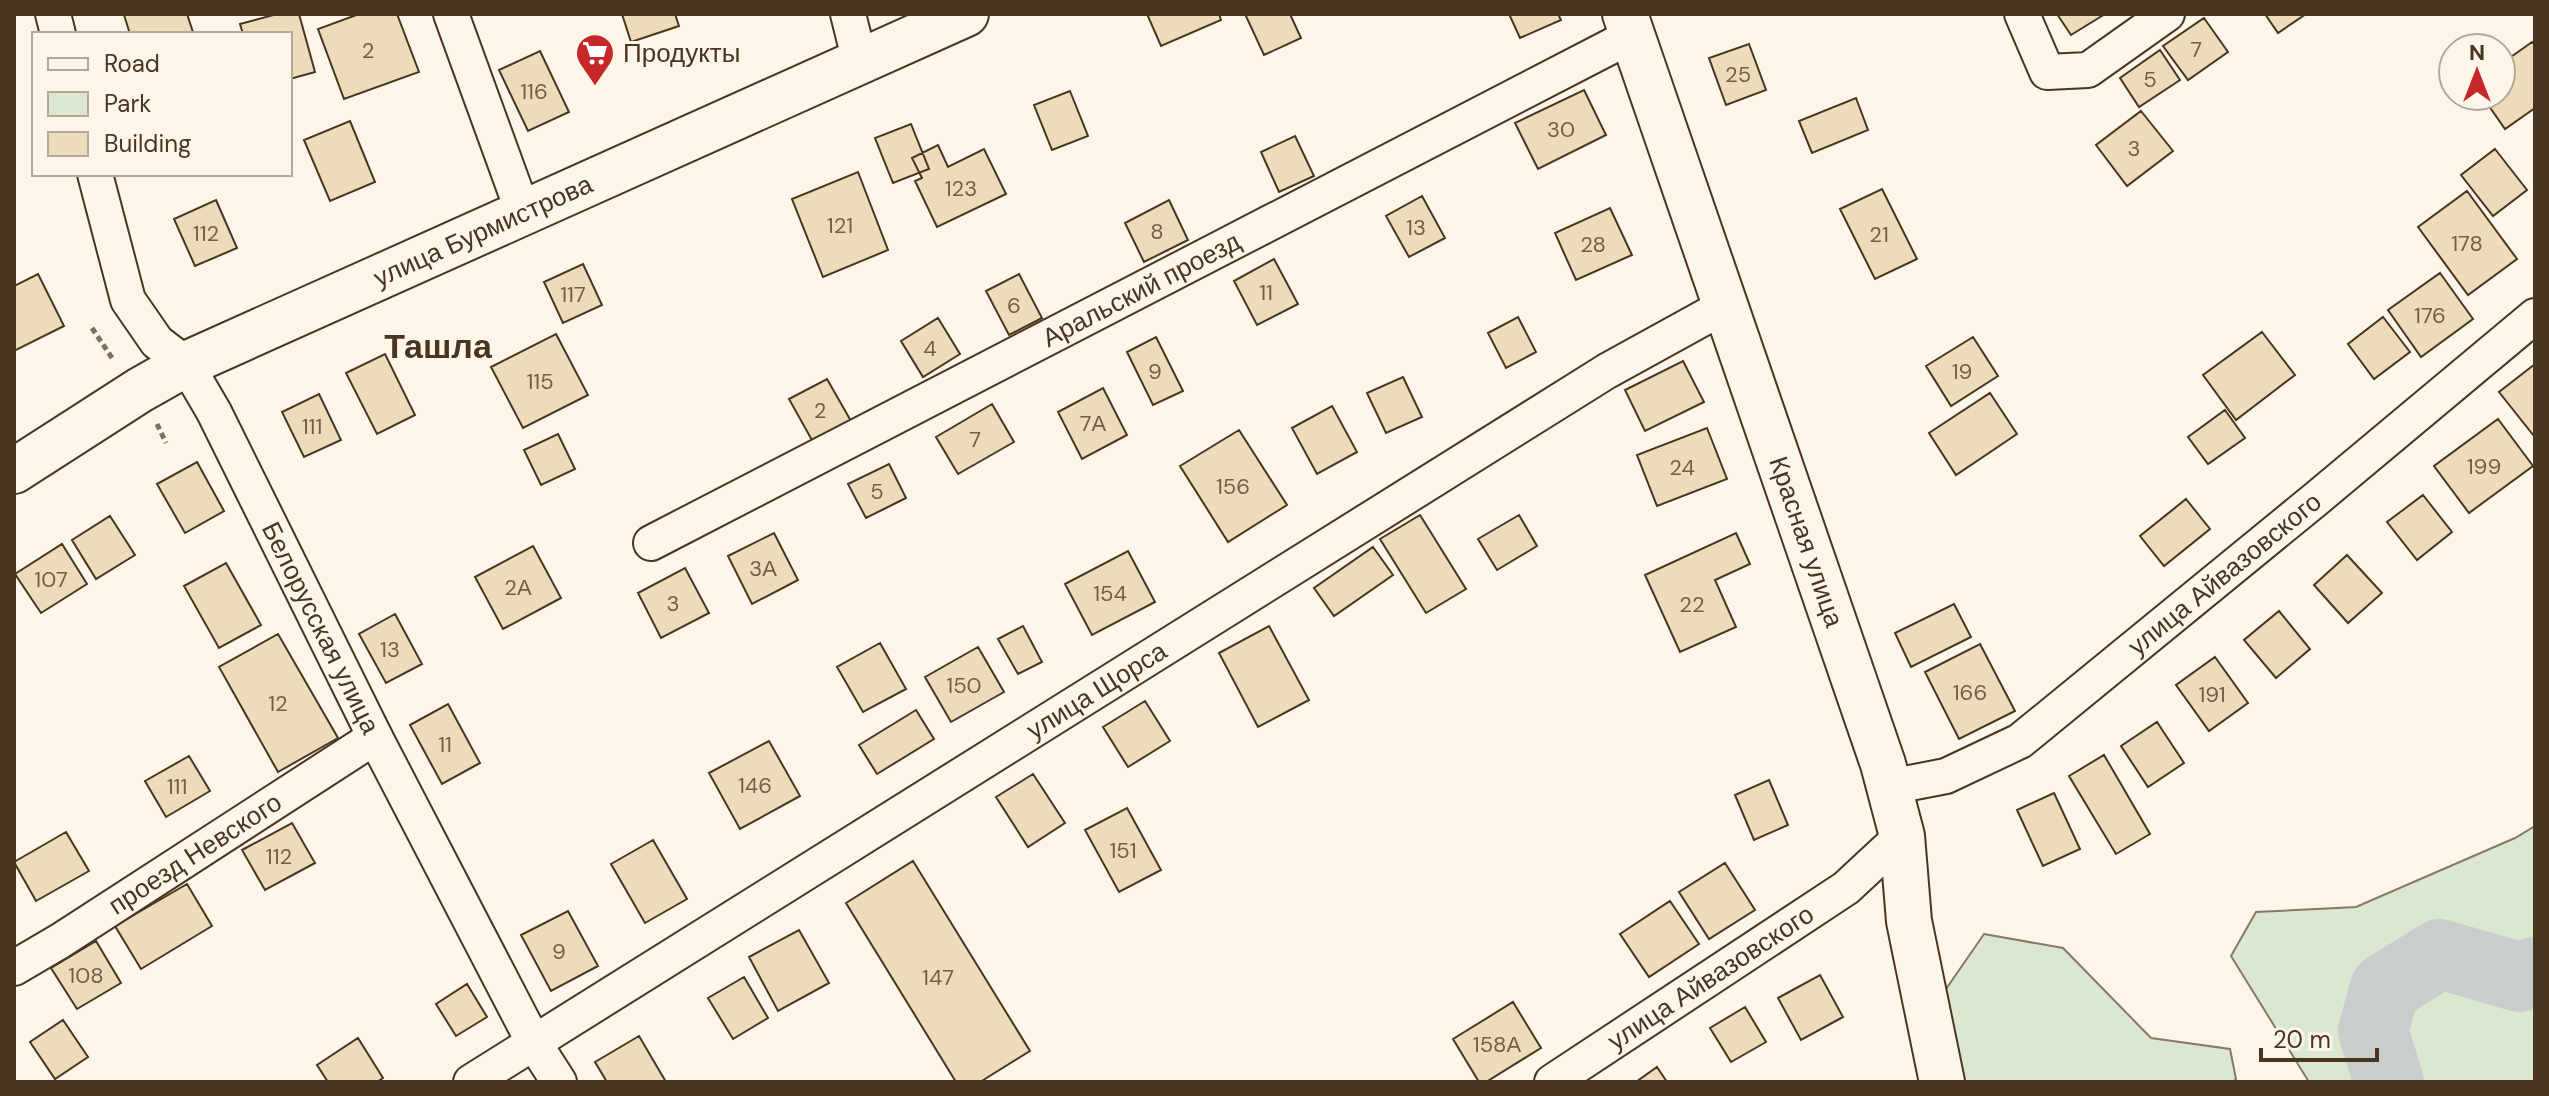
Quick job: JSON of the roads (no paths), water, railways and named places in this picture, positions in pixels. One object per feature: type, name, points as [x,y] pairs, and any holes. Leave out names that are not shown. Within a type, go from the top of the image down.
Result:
[{"type":"street","points":[[451,14],[523,212]]},
{"type":"street","points":[[848,14],[860,62]]},
{"type":"street","name":"улица Бурмистрова","points":[[14,471],[186,364],[966,14]]},
{"type":"street","points":[[2022,14],[2047,72],[2088,70],[2167,14]]},
{"type":"street","name":"Красная улица","points":[[1629,24],[1889,787],[1902,836],[1909,921],[1942,1082]]},
{"type":"street","name":"Аральский проезд","points":[[651,543],[1629,24]]},
{"type":"street","name":"Белорусская улица","points":[[96,176],[128,300],[157,342],[186,364],[214,412],[375,737],[534,1043],[559,1082]]},
{"type":"street","name":"улица Щорса","points":[[471,1082],[1607,371],[1725,306]]},
{"type":"street","name":"улица Айвазовского","points":[[1889,787],[1946,776],[2020,741],[2535,316]]},
{"type":"street","name":"проезд Невского","points":[[14,968],[375,737]]},
{"type":"street","name":"улица Айвазовского","points":[[1552,1082],[1846,888],[1902,836]]},
{"type":"waterway","name":"Ташла","points":[[2389,1082],[2373,1031],[2385,988],[2440,954],[2519,977],[2535,972]]},
{"type":"place","name":"Продукты","points":[[595,87]]},
{"type":"district","name":"Ташла","points":[[438,346]]}]
